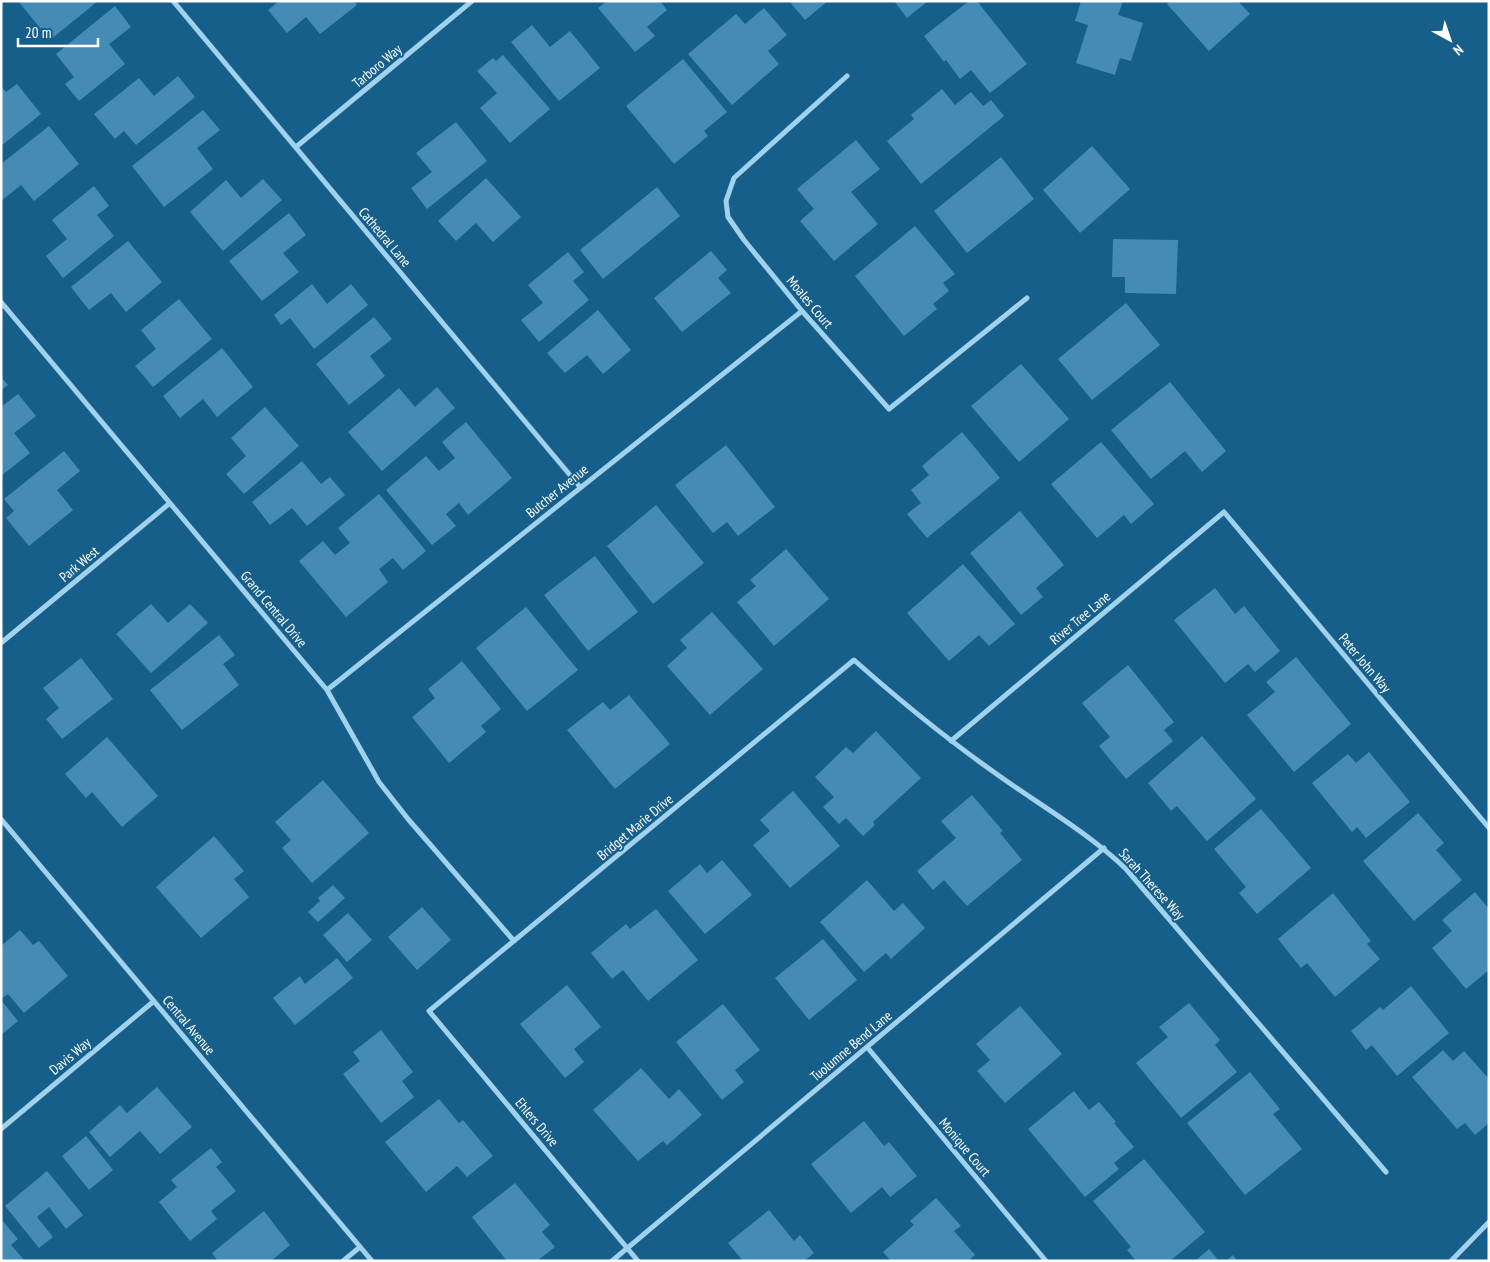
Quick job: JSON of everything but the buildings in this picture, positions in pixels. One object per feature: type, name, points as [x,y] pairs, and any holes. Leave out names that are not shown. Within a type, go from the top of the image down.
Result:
[{"type":"street","name":"Cathedral Lane","points":[[173,1],[580,487]]},
{"type":"street","name":"Tarboro Way","points":[[296,147],[472,1]]},
{"type":"street","name":"Moales Court","points":[[847,76],[734,178],[726,201],[728,217],[744,240],[802,311],[889,410],[1028,298]]},
{"type":"street","name":"Grand Central Drive","points":[[1,302],[327,690],[379,782],[408,819],[514,941]]},
{"type":"street","name":"Butcher Avenue","points":[[327,690],[802,311]]},
{"type":"street","name":"Park West","points":[[1,643],[170,503]]},
{"type":"street","name":"River Tree Lane","points":[[951,741],[1224,512]]},
{"type":"street","name":"Peter John Way","points":[[1224,512],[1489,828]]},
{"type":"street","name":"Sarah Therese Way","points":[[854,660],[892,694],[951,741],[1104,848],[1126,869],[1386,1172]]},
{"type":"street","name":"Bridget Marie Drive","points":[[430,1011],[854,660]]},
{"type":"street","name":"Central Avenue","points":[[1,819],[372,1261]]},
{"type":"street","name":"Tuolumne Bend Lane","points":[[612,1261],[1104,848]]},
{"type":"street","name":"Davis Way","points":[[1,1128],[154,1001]]},
{"type":"street","name":"Ehlers Drive","points":[[430,1011],[638,1261]]},
{"type":"street","name":"Monique Court","points":[[867,1047],[1046,1261]]},
{"type":"street","points":[[1451,1261],[1489,1222]]},
{"type":"street","points":[[343,1261],[360,1247]]}]
